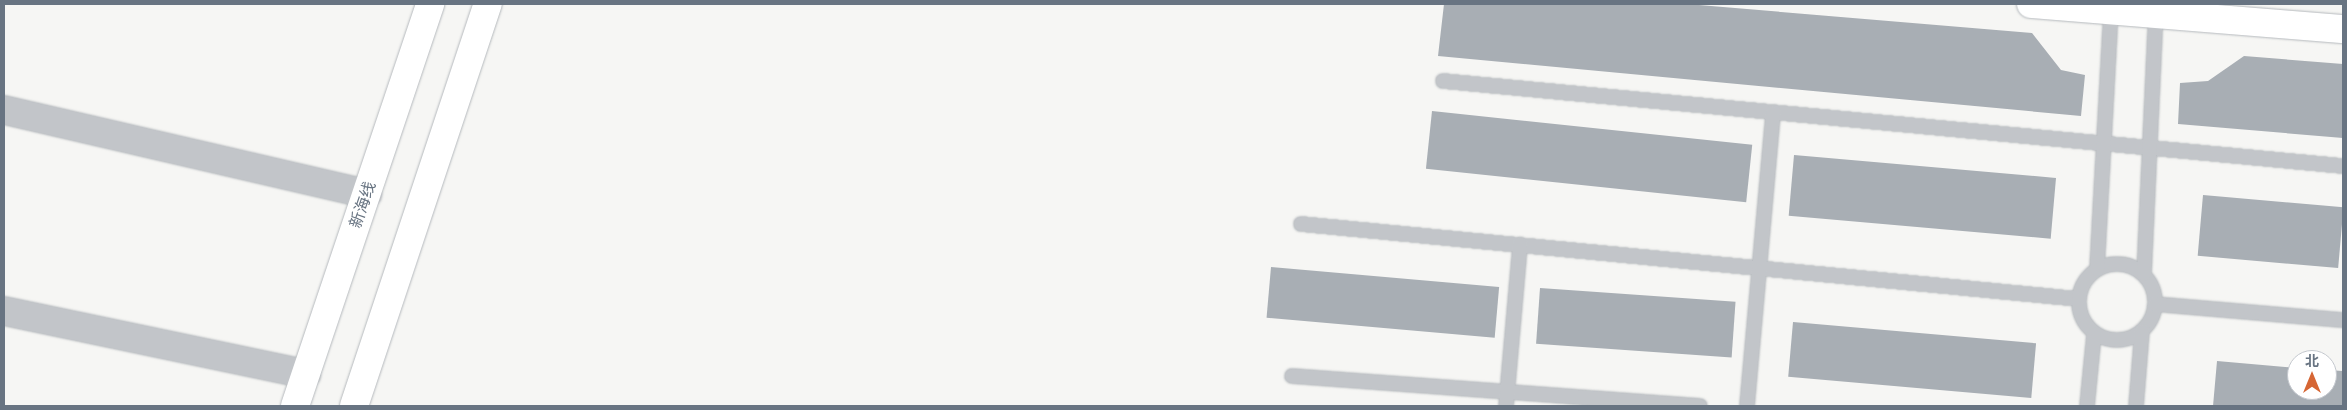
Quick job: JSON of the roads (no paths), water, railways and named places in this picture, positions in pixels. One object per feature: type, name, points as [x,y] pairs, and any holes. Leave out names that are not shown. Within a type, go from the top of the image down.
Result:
[{"type":"main road","name":"新海线","points":[[296,406],[430,4]]},
{"type":"main road","points":[[354,406],[488,4]]},
{"type":"main road","points":[[2031,4],[2343,29]]},
{"type":"street","points":[[4,110],[367,194]]},
{"type":"street","points":[[4,311],[306,374]]},
{"type":"lane","points":[[2097,269],[2112,10]]},
{"type":"lane","points":[[2136,406],[2142,331],[2155,304],[2144,274],[2156,14]]},
{"type":"lane","points":[[1443,81],[2150,150],[2343,166]]},
{"type":"lane","points":[[1747,406],[1773,113]]},
{"type":"lane","points":[[1301,224],[2078,299]]},
{"type":"lane","points":[[1506,406],[1520,245]]},
{"type":"lane","points":[[2142,331],[2119,341],[2094,334],[2080,314],[2078,299],[2087,277],[2097,269],[2121,264],[2144,274]]},
{"type":"lane","points":[[2155,304],[2343,320]]},
{"type":"lane","points":[[2087,406],[2094,334]]},
{"type":"lane","points":[[1292,376],[1700,406]]}]
